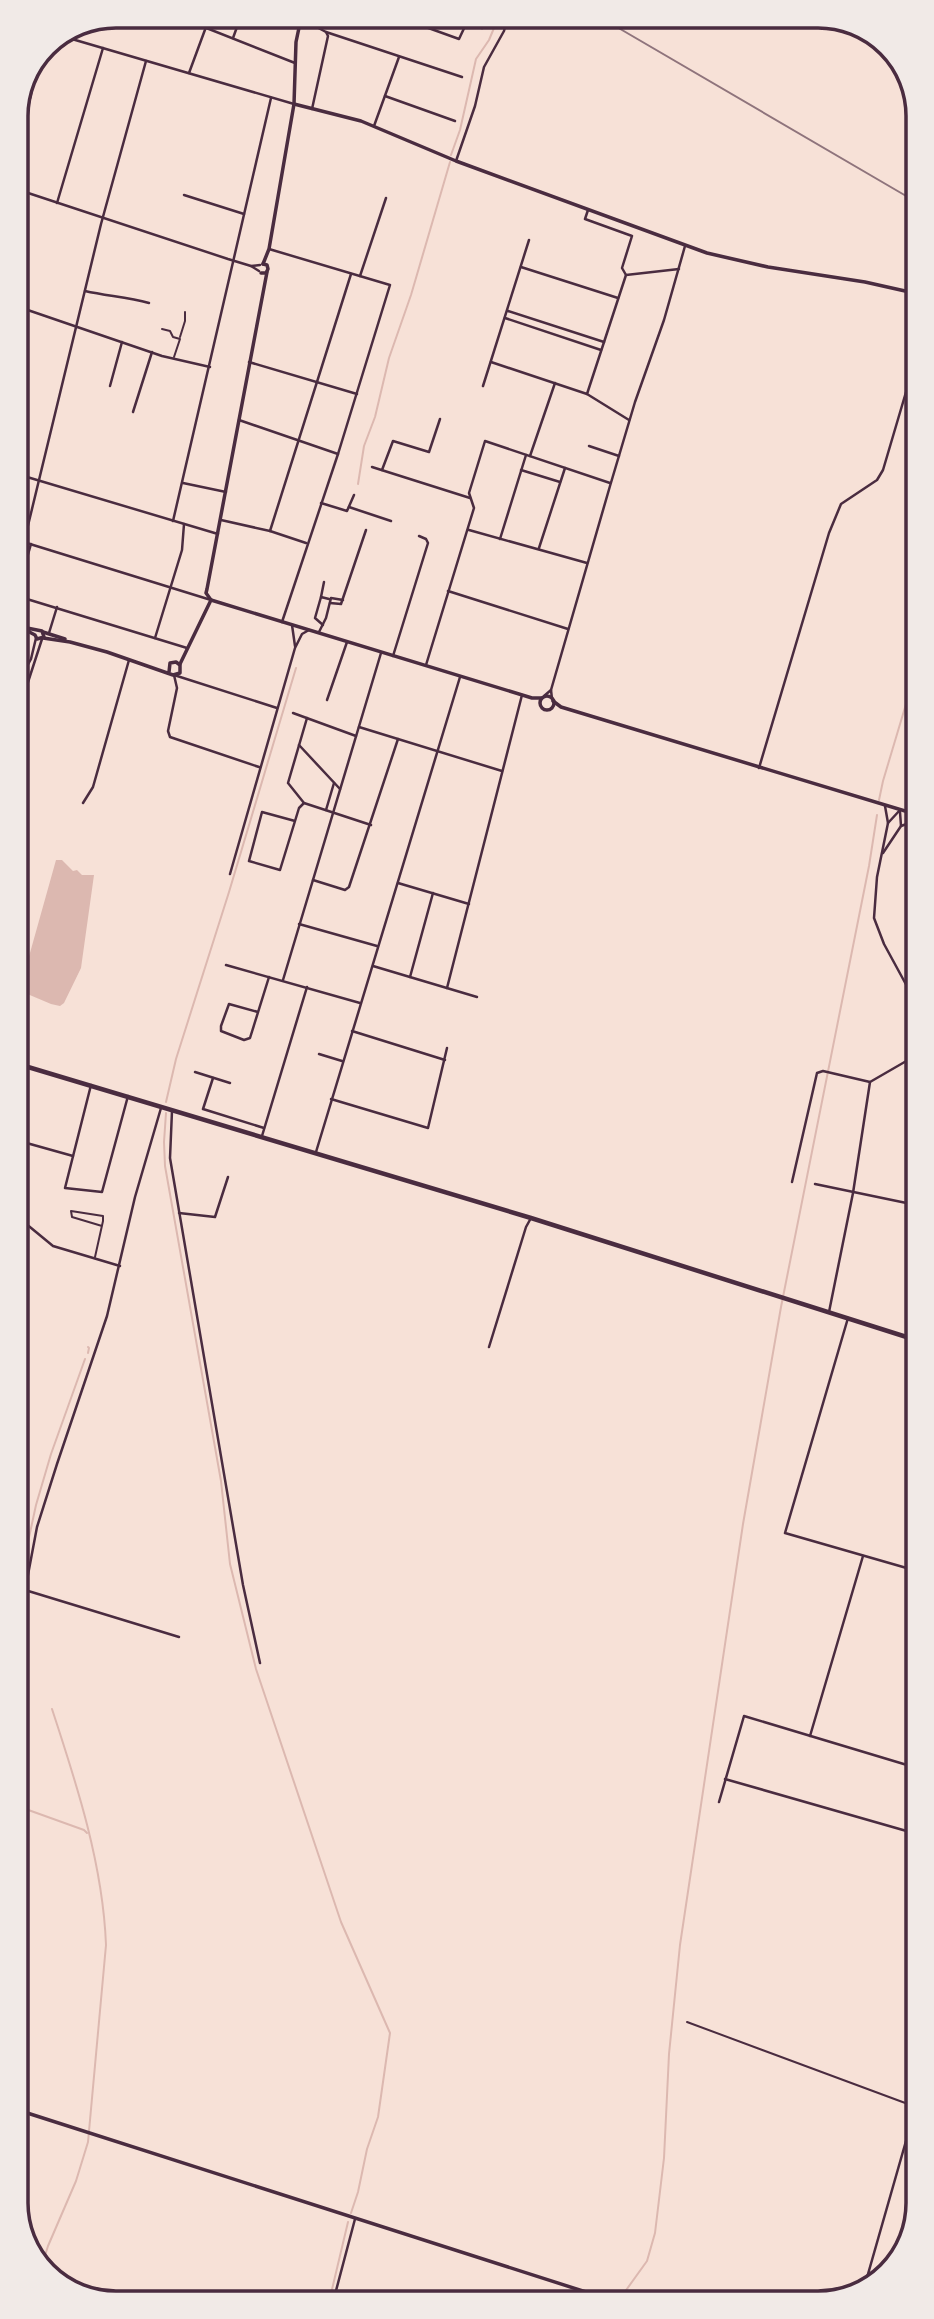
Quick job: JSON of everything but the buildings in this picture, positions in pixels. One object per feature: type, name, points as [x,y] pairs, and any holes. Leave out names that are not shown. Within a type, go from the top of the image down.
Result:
[{"type":"main road","points":[[28,1067],[531,1218],[906,1337]]},
{"type":"street","points":[[189,74],[206,28]]},
{"type":"street","points":[[208,28],[295,64]]},
{"type":"street","points":[[233,38],[237,28]]},
{"type":"street","points":[[211,600],[206,593],[222,520],[263,269],[269,250],[294,104],[295,64],[303,28]]},
{"type":"street","points":[[318,28],[462,77]]},
{"type":"street","points":[[428,28],[459,39],[464,28]]},
{"type":"street","points":[[456,161],[475,106],[484,67],[505,28]]},
{"type":"street","points":[[312,109],[325,54],[326,32]]},
{"type":"street","points":[[74,39],[374,126],[456,161],[685,246],[768,267],[906,291]]},
{"type":"street","points":[[57,202],[103,48]]},
{"type":"street","points":[[374,126],[399,56]]},
{"type":"street","points":[[28,524],[103,218],[146,61]]},
{"type":"street","points":[[28,116],[33,86]]},
{"type":"street","points":[[385,96],[455,121]]},
{"type":"street","points":[[173,521],[271,98]]},
{"type":"street","points":[[28,193],[263,269]]},
{"type":"street","points":[[184,195],[244,214]]},
{"type":"street","points":[[360,276],[386,198]]},
{"type":"street","points":[[587,394],[626,275],[622,268],[632,236],[585,219],[588,210]]},
{"type":"street","points":[[483,386],[529,240]]},
{"type":"street","points":[[550,708],[553,700],[551,690],[610,483],[664,320],[685,246]]},
{"type":"street","points":[[269,250],[390,285],[282,622]]},
{"type":"street","points":[[521,267],[618,298]]},
{"type":"street","points":[[626,275],[679,268]]},
{"type":"street","points":[[270,531],[351,273]]},
{"type":"street","points":[[85,291],[149,303]]},
{"type":"street","points":[[28,310],[152,352],[210,367]]},
{"type":"street","points":[[508,311],[604,342]]},
{"type":"street","points":[[505,318],[601,350]]},
{"type":"street","points":[[110,386],[122,341]]},
{"type":"street","points":[[133,412],[152,352]]},
{"type":"street","points":[[249,362],[357,394]]},
{"type":"street","points":[[491,362],[587,394],[630,420]]},
{"type":"street","points":[[500,539],[521,470],[555,383]]},
{"type":"street","points":[[759,768],[829,533],[841,504],[877,480],[889,453],[906,393]]},
{"type":"street","points":[[382,470],[393,441],[429,452],[440,419]]},
{"type":"street","points":[[239,420],[338,454]]},
{"type":"street","points":[[426,666],[474,508],[468,493],[485,441],[610,483]]},
{"type":"street","points":[[589,446],[619,456]]},
{"type":"street","points":[[372,467],[470,498]]},
{"type":"street","points":[[539,550],[565,468]]},
{"type":"street","points":[[521,470],[561,482]]},
{"type":"street","points":[[28,477],[219,534]]},
{"type":"street","points":[[183,482],[226,492]]},
{"type":"street","points":[[321,503],[347,511],[354,495]]},
{"type":"street","points":[[349,507],[391,521]]},
{"type":"street","points":[[222,520],[270,531],[307,544]]},
{"type":"street","points":[[155,638],[184,540],[184,524]]},
{"type":"street","points":[[321,597],[340,605],[366,530]]},
{"type":"street","points":[[467,530],[587,563]]},
{"type":"street","points":[[393,656],[428,543],[427,539],[419,536]]},
{"type":"street","points":[[28,543],[460,677],[532,698],[553,700],[561,707]]},
{"type":"street","points":[[28,555],[31,544]]},
{"type":"street","points":[[323,625],[316,618],[324,582]]},
{"type":"street","points":[[448,592],[569,629]]},
{"type":"street","points":[[319,633],[333,597],[343,600]]},
{"type":"street","points":[[28,598],[187,648]]},
{"type":"street","points":[[155,667],[178,663],[211,600]]},
{"type":"street","points":[[49,633],[57,607]]},
{"type":"street","points":[[292,625],[295,648]]},
{"type":"street","points":[[28,630],[155,667],[277,708]]},
{"type":"street","points":[[230,874],[295,648],[302,634],[309,630]]},
{"type":"street","points":[[39,635],[49,633],[70,642]]},
{"type":"street","points":[[28,684],[39,635]]},
{"type":"street","points":[[327,700],[346,642]]},
{"type":"street","points":[[283,980],[381,653]]},
{"type":"street","points":[[28,666],[33,660]]},
{"type":"street","points":[[83,803],[93,787],[129,660]]},
{"type":"street","points":[[178,663],[188,680]]},
{"type":"street","points":[[169,666],[169,672]]},
{"type":"street","points":[[174,675],[181,671]]},
{"type":"street","points":[[174,675],[177,688],[168,731],[170,737],[259,767]]},
{"type":"street","points":[[316,1152],[460,677]]},
{"type":"street","points":[[541,706],[543,697],[551,690]]},
{"type":"street","points":[[447,988],[522,695]]},
{"type":"street","points":[[532,698],[544,709],[561,707],[906,812]]},
{"type":"street","points":[[293,713],[356,736]]},
{"type":"street","points":[[307,718],[288,780],[303,803],[371,825]]},
{"type":"street","points":[[359,727],[502,771]]},
{"type":"street","points":[[313,880],[347,889],[366,830],[371,825],[398,739]]},
{"type":"street","points":[[298,745],[340,789]]},
{"type":"street","points":[[326,811],[334,783]]},
{"type":"street","points":[[295,821],[262,812],[248,861],[279,870],[303,803]]},
{"type":"street","points":[[885,806],[888,822],[873,904],[874,918],[884,944],[906,984]]},
{"type":"street","points":[[888,822],[900,810]]},
{"type":"street","points":[[900,810],[901,826]]},
{"type":"street","points":[[881,856],[901,826],[906,824]]},
{"type":"street","points":[[397,882],[469,904]]},
{"type":"street","points":[[410,977],[433,893]]},
{"type":"street","points":[[299,924],[378,947]]},
{"type":"street","points":[[226,965],[360,1003]]},
{"type":"street","points":[[373,965],[477,997]]},
{"type":"street","points":[[258,1012],[229,1004],[220,1026],[221,1031],[244,1040],[252,1037],[269,977]]},
{"type":"street","points":[[262,1136],[307,987]]},
{"type":"street","points":[[352,1031],[444,1060]]},
{"type":"street","points":[[331,1100],[428,1128],[447,1048]]},
{"type":"street","points":[[319,1054],[343,1061]]},
{"type":"street","points":[[792,1182],[817,1073],[823,1071],[870,1082],[906,1061]]},
{"type":"street","points":[[195,1072],[230,1083]]},
{"type":"street","points":[[213,1077],[203,1109],[264,1128]]},
{"type":"street","points":[[829,1312],[853,1193],[870,1082]]},
{"type":"street","points":[[91,1085],[65,1188],[102,1192],[128,1096]]},
{"type":"street","points":[[28,1571],[37,1527],[100,1340],[135,1197],[162,1106]]},
{"type":"street","points":[[172,1110],[170,1158],[243,1585],[260,1663]]},
{"type":"street","points":[[28,1143],[73,1156]]},
{"type":"street","points":[[179,1213],[215,1217],[228,1177]]},
{"type":"street","points":[[815,1184],[906,1203]]},
{"type":"street","points":[[489,1347],[531,1218]]},
{"type":"street","points":[[28,1225],[50,1244],[120,1266]]},
{"type":"street","points":[[848,1318],[785,1533],[906,1568]]},
{"type":"street","points":[[810,1736],[863,1556]]},
{"type":"street","points":[[28,1591],[179,1637]]},
{"type":"street","points":[[719,1802],[744,1716],[906,1765]]},
{"type":"street","points":[[725,1779],[906,1831]]},
{"type":"street","points":[[28,2113],[584,2291]]},
{"type":"street","points":[[868,2276],[906,2142]]},
{"type":"street","points":[[336,2291],[355,2219]]},
{"type":"lane","points":[[173,358],[185,312]]},
{"type":"lane","points":[[162,329],[170,331],[173,337],[180,339]]},
{"type":"lane","points":[[95,1258],[102,1226],[103,1217],[100,1214],[71,1211],[72,1217],[102,1226]]},
{"type":"lane","points":[[687,2022],[906,2103]]},
{"type":"shaded area","points":[[56,860],[62,860],[73,871],[77,870],[82,875],[94,875],[81,968],[64,1003],[60,1006],[51,1004],[28,994],[28,960]]},
{"type":"waterway","points":[[451,155],[460,130],[476,59],[494,28]]},
{"type":"waterway","points":[[358,484],[364,446],[375,417],[389,358],[411,295],[450,162]]},
{"type":"waterway","points":[[166,1102],[176,1059],[296,668]]},
{"type":"waterway","points":[[879,800],[906,704]]},
{"type":"waterway","points":[[625,2291],[647,2261],[655,2233],[664,2158],[669,2054],[680,1945],[743,1524],[781,1307],[877,815]]},
{"type":"waterway","points":[[166,1113],[165,1166],[221,1481],[230,1564],[256,1669],[341,1922],[390,2033],[378,2117],[351,2213]]},
{"type":"waterway","points":[[88,1347],[88,1353]]},
{"type":"waterway","points":[[28,1542],[51,1454],[85,1359]]},
{"type":"waterway","points":[[45,2255],[76,2181],[88,2142],[106,1945],[94,1855],[52,1709]]},
{"type":"waterway","points":[[28,1810],[87,1833]]},
{"type":"waterway","points":[[332,2291],[348,2222]]},
{"type":"railway","points":[[619,28],[906,196]]}]
